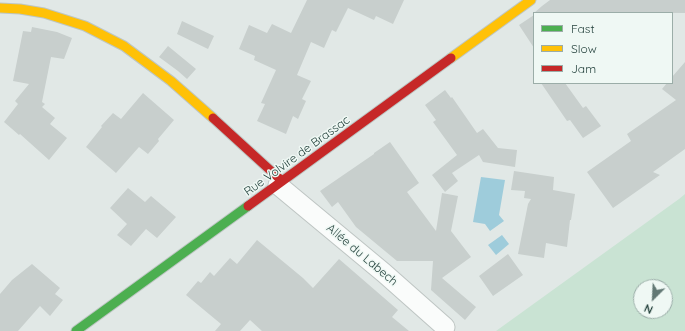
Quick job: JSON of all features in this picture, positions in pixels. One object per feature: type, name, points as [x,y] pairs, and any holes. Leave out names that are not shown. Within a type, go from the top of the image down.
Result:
[{"type":"street","name":"Rue Volvire de Brassac","points":[[76,331],[531,0]]},
{"type":"street","points":[[0,8],[20,9],[44,13],[85,26],[124,46],[171,81],[280,183]]},
{"type":"street","name":"Allée du Labech","points":[[280,183],[445,327]]},
{"type":"green space","points":[[685,194],[685,331],[496,331],[679,199]]},
{"type":"water","points":[[481,177],[505,180],[499,215],[504,221],[490,231],[485,224],[473,222]]},
{"type":"water","points":[[502,235],[509,244],[496,255],[488,245]]},
{"type":"building","points":[[307,0],[404,0],[393,24],[376,16],[374,20],[348,8],[336,32],[332,30],[324,48],[311,42],[297,75],[311,81],[302,99],[306,101],[298,119],[293,116],[286,134],[257,121],[265,104],[261,103],[276,70],[254,60],[255,56],[239,49],[249,25],[267,33],[272,24],[291,33]]},
{"type":"building","points":[[550,0],[685,0],[685,13],[535,12]]},
{"type":"building","points":[[533,16],[533,46],[519,25]]},
{"type":"building","points":[[182,21],[214,36],[208,49],[177,34]]},
{"type":"building","points":[[32,27],[57,32],[72,38],[64,59],[51,57],[42,102],[45,104],[42,107],[55,118],[50,124],[67,138],[49,160],[4,122],[18,104],[15,101],[29,84],[13,81],[23,31],[31,32]]},
{"type":"building","points":[[168,46],[196,69],[187,79],[159,57]]},
{"type":"building","points":[[685,62],[685,149],[653,172],[660,175],[613,208],[587,172],[631,141],[627,134],[676,100],[662,89],[666,84],[673,84],[673,76]]},
{"type":"building","points":[[542,84],[566,84],[583,108],[586,106],[601,126],[583,138],[570,120],[567,121]]},
{"type":"building","points":[[445,90],[451,98],[452,97],[477,133],[483,129],[498,148],[517,150],[515,167],[483,162],[479,155],[452,173],[458,181],[445,192],[432,175],[457,155],[433,122],[436,120],[425,105]]},
{"type":"building","points":[[143,93],[174,120],[148,154],[139,147],[116,173],[86,147],[102,127],[101,126],[113,113],[121,119]]},
{"type":"building","points":[[390,142],[419,183],[407,192],[436,231],[442,193],[458,196],[451,231],[471,257],[442,278],[476,307],[465,320],[431,290],[433,261],[397,261],[356,227],[338,202],[332,207],[320,191]]},
{"type":"building","points":[[514,171],[554,177],[553,190],[575,194],[567,247],[546,243],[544,258],[518,254],[528,204],[531,199],[524,198],[525,191],[511,190]]},
{"type":"building","points":[[128,188],[145,202],[151,196],[176,217],[157,238],[146,229],[131,246],[117,235],[127,224],[110,208]]},
{"type":"building","points":[[257,240],[313,288],[339,259],[398,310],[392,317],[409,331],[262,331],[250,320],[240,331],[215,331],[221,324],[186,295],[198,281],[201,283],[210,272],[214,276],[230,258],[237,264]]},
{"type":"building","points":[[508,254],[523,275],[493,296],[479,276]]},
{"type":"building","points":[[32,264],[60,288],[55,294],[63,300],[50,316],[40,306],[18,331],[0,331],[0,294],[12,280]]},
{"type":"traffic: fast","points":[[76,331],[248,206]]},
{"type":"traffic: slow","points":[[451,58],[531,0]]},
{"type":"traffic: slow","points":[[0,8],[20,9],[44,13],[85,26],[124,46],[171,81],[213,118]]},
{"type":"traffic: jam","points":[[248,206],[451,58]]},
{"type":"traffic: jam","points":[[213,118],[282,181]]}]
